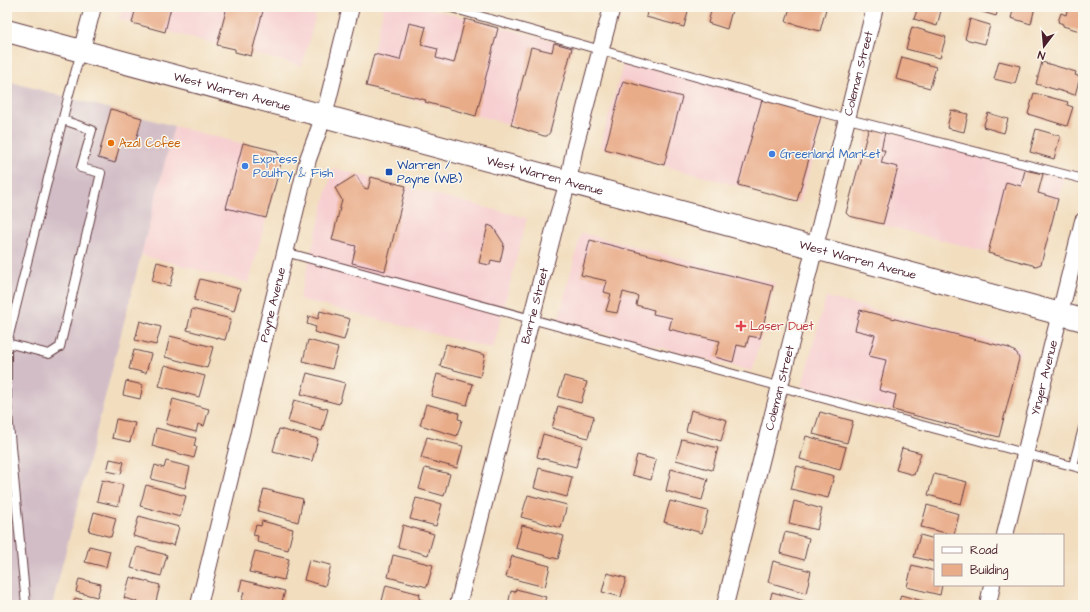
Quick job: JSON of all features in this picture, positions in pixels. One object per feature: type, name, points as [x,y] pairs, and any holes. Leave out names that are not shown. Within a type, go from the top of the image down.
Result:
[{"type":"main road","name":"West Warren Avenue","points":[[8,34],[324,116],[1083,320]]},
{"type":"street","points":[[81,52],[93,7]]},
{"type":"street","name":"Payne Avenue","points":[[199,605],[308,159],[324,116],[351,7]]},
{"type":"street","name":"Barrie Street","points":[[458,605],[612,7]]},
{"type":"street","name":"Coleman Street","points":[[725,605],[875,7]]},
{"type":"street","name":"Yinger Avenue","points":[[1005,534],[1083,221]]},
{"type":"street","points":[[988,605],[992,586]]},
{"type":"lane","points":[[448,7],[846,118],[1083,179]]},
{"type":"lane","points":[[26,605],[7,404],[7,344],[81,52]]},
{"type":"lane","points":[[7,344],[50,354],[60,347],[101,173],[82,168],[92,130],[63,120]]},
{"type":"lane","points":[[286,252],[1083,469]]},
{"type":"lane","points":[[1073,466],[1083,428]]},
{"type":"shaded area","points":[[123,7],[318,7],[302,66],[119,19]]},
{"type":"shaded area","points":[[384,7],[424,7],[573,46],[550,135],[364,86]]},
{"type":"shaded area","points":[[624,61],[824,116],[800,203],[600,148]]},
{"type":"shaded area","points":[[7,81],[174,126],[52,605],[7,605]]},
{"type":"shaded area","points":[[174,126],[283,154],[249,283],[141,255]]},
{"type":"shaded area","points":[[868,126],[1064,178],[1041,266],[845,215]]},
{"type":"shaded area","points":[[333,168],[527,218],[493,349],[299,299]]},
{"type":"shaded area","points":[[581,233],[775,283],[752,371],[558,321]]},
{"type":"shaded area","points":[[826,297],[1021,349],[997,438],[802,386]]},
{"type":"building","points":[[136,7],[171,7],[165,32],[132,23]]},
{"type":"building","points":[[227,7],[264,7],[251,56],[235,52],[235,49],[217,45]]},
{"type":"building","points":[[544,7],[554,7],[553,10]]},
{"type":"building","points":[[648,7],[689,7],[684,27],[646,17]]},
{"type":"building","points":[[712,7],[723,7],[732,10],[727,29],[708,23]]},
{"type":"building","points":[[790,7],[817,7],[826,9],[820,31],[786,22]]},
{"type":"building","points":[[918,7],[942,7],[937,26],[914,19]]},
{"type":"building","points":[[977,7],[999,7],[996,16],[976,10]]},
{"type":"building","points":[[1014,7],[1035,7],[1031,24],[1011,18]]},
{"type":"building","points":[[1068,7],[1083,10],[1083,32],[1063,26],[1063,24],[1058,22],[1061,13],[1066,15]]},
{"type":"building","points":[[465,19],[498,28],[476,116],[425,102],[426,100],[366,86],[374,54],[400,60],[409,23],[426,27],[421,45],[438,49],[436,58],[454,63]]},
{"type":"building","points":[[970,19],[990,25],[985,44],[965,39]]},
{"type":"building","points":[[912,27],[946,37],[940,58],[906,49]]},
{"type":"building","points":[[554,43],[572,48],[550,132],[547,136],[544,136],[511,125],[531,47],[552,52]]},
{"type":"building","points":[[902,57],[936,67],[930,88],[896,79]]},
{"type":"building","points":[[999,61],[1020,66],[1015,84],[994,79]]},
{"type":"building","points":[[1042,62],[1076,72],[1075,75],[1080,77],[1075,95],[1036,84]]},
{"type":"building","points":[[623,81],[682,97],[664,165],[605,149]]},
{"type":"building","points":[[1034,93],[1068,102],[1067,105],[1073,107],[1067,126],[1028,114]]},
{"type":"building","points":[[763,96],[822,113],[797,201],[738,185]]},
{"type":"building","points":[[111,109],[142,118],[135,144],[121,140],[115,163],[98,158]]},
{"type":"building","points":[[951,110],[968,114],[964,132],[947,128]]},
{"type":"building","points":[[988,113],[1008,119],[1004,133],[983,127]]},
{"type":"building","points":[[869,127],[885,132],[881,150],[885,150],[881,163],[898,167],[883,224],[849,216],[846,213]]},
{"type":"building","points":[[1036,129],[1060,136],[1054,159],[1030,152]]},
{"type":"building","points":[[243,143],[276,151],[282,160],[266,218],[226,208]]},
{"type":"building","points":[[1025,170],[1043,174],[1038,193],[1058,199],[1041,264],[1036,266],[988,253],[1006,182],[1021,186]]},
{"type":"building","points":[[356,175],[364,188],[368,189],[371,177],[406,186],[385,271],[352,263],[356,246],[332,240],[342,200],[335,188]]},
{"type":"building","points":[[488,225],[493,227],[504,244],[500,262],[491,260],[490,265],[479,263]]},
{"type":"building","points":[[590,240],[773,286],[760,338],[749,336],[746,347],[737,345],[733,362],[715,357],[720,341],[669,329],[672,318],[653,314],[654,310],[636,305],[638,296],[623,292],[617,313],[606,311],[611,294],[604,292],[607,281],[581,275]]},
{"type":"building","points":[[157,262],[175,267],[170,286],[152,281]]},
{"type":"building","points":[[200,279],[240,289],[234,311],[194,300]]},
{"type":"building","points":[[192,309],[231,319],[225,340],[187,330]]},
{"type":"building","points":[[860,310],[1009,348],[1017,353],[1019,359],[999,437],[893,410],[896,395],[879,390],[886,360],[869,356],[875,335],[855,330]]},
{"type":"building","points":[[320,311],[350,319],[344,340],[314,332],[316,327],[307,324],[309,316],[318,319]]},
{"type":"building","points":[[140,321],[161,327],[156,345],[135,340]]},
{"type":"building","points":[[170,336],[213,347],[207,368],[165,357]]},
{"type":"building","points":[[308,340],[338,348],[332,369],[303,361]]},
{"type":"building","points":[[446,344],[485,355],[480,377],[440,366]]},
{"type":"building","points":[[134,350],[151,354],[146,373],[129,369]]},
{"type":"building","points":[[165,365],[205,376],[199,397],[159,386]]},
{"type":"building","points":[[307,373],[345,383],[339,404],[301,394]]},
{"type":"building","points":[[437,374],[473,384],[467,405],[431,396]]},
{"type":"building","points":[[564,376],[587,382],[581,403],[558,397]]},
{"type":"building","points":[[126,381],[143,385],[140,399],[123,395]]},
{"type":"building","points":[[173,399],[209,409],[204,426],[198,424],[196,432],[166,424]]},
{"type":"building","points":[[294,400],[328,409],[322,431],[288,422]]},
{"type":"building","points":[[426,404],[459,413],[458,419],[462,420],[457,436],[420,425]]},
{"type":"building","points":[[558,406],[594,416],[588,438],[552,428]]},
{"type":"building","points":[[691,410],[727,420],[721,441],[686,431]]},
{"type":"building","points":[[820,412],[853,421],[847,443],[813,434]]},
{"type":"building","points":[[116,419],[135,423],[130,442],[112,438]]},
{"type":"building","points":[[156,428],[196,438],[194,446],[197,447],[194,458],[152,446]]},
{"type":"building","points":[[279,429],[318,439],[312,461],[273,451]]},
{"type":"building","points":[[543,434],[582,445],[576,467],[537,457]]},
{"type":"building","points":[[806,436],[846,447],[840,470],[800,459]]},
{"type":"building","points":[[427,437],[463,446],[457,468],[421,458]]},
{"type":"building","points":[[682,439],[718,448],[712,470],[676,460]]},
{"type":"building","points":[[902,448],[921,453],[914,475],[896,470]]},
{"type":"building","points":[[637,455],[656,460],[651,480],[632,475]]},
{"type":"building","points":[[110,459],[124,462],[121,474],[107,471]]},
{"type":"building","points":[[166,461],[190,467],[185,488],[151,479],[155,465],[164,468]]},
{"type":"building","points":[[797,466],[834,476],[828,498],[791,489]]},
{"type":"building","points":[[425,468],[450,474],[444,496],[419,489]]},
{"type":"building","points":[[539,468],[572,477],[567,497],[534,488]]},
{"type":"building","points":[[671,469],[708,479],[702,500],[666,491]]},
{"type":"building","points":[[934,474],[967,482],[961,504],[928,495]]},
{"type":"building","points":[[102,480],[123,485],[118,506],[97,501]]},
{"type":"building","points":[[146,485],[186,496],[180,517],[140,506]]},
{"type":"building","points":[[264,489],[303,499],[298,522],[258,511]]},
{"type":"building","points":[[528,495],[567,505],[561,528],[521,517]]},
{"type":"building","points":[[416,498],[442,504],[436,526],[410,519]]},
{"type":"building","points":[[670,501],[708,511],[702,533],[664,522]]},
{"type":"building","points":[[794,501],[822,509],[817,530],[789,523]]},
{"type":"building","points":[[927,505],[959,514],[954,534],[921,527]]},
{"type":"building","points":[[94,512],[116,518],[111,537],[89,531]]},
{"type":"building","points":[[139,516],[179,527],[174,546],[133,536]]},
{"type":"building","points":[[262,521],[293,529],[288,550],[257,542],[258,536],[253,535],[256,525],[261,526]]},
{"type":"building","points":[[403,525],[434,534],[428,555],[398,547]]},
{"type":"building","points":[[522,525],[564,536],[558,559],[516,548]]},
{"type":"building","points":[[785,532],[809,538],[804,560],[780,553]]},
{"type":"building","points":[[920,535],[934,539],[934,562],[914,557]]},
{"type":"building","points":[[89,546],[110,551],[106,567],[85,562]]},
{"type":"building","points":[[137,547],[167,555],[161,576],[131,568]]},
{"type":"building","points":[[255,551],[289,559],[284,580],[249,572]]},
{"type":"building","points":[[393,555],[433,565],[427,587],[388,577]]},
{"type":"building","points":[[512,556],[550,566],[545,587],[506,577]]},
{"type":"building","points":[[309,560],[331,565],[325,586],[304,580]]},
{"type":"building","points":[[773,561],[811,571],[806,593],[768,582]]},
{"type":"building","points":[[912,565],[934,571],[934,586],[942,586],[940,595],[907,587]]},
{"type":"building","points":[[607,573],[626,578],[621,597],[602,592]]},
{"type":"building","points":[[130,577],[160,585],[155,605],[149,605],[124,598]]},
{"type":"building","points":[[79,579],[101,584],[97,597],[76,592]]},
{"type":"building","points":[[242,580],[285,591],[281,605],[250,605],[241,602],[244,592],[239,591]]},
{"type":"building","points":[[386,585],[420,594],[419,599],[425,601],[424,605],[381,605]]},
{"type":"building","points":[[516,589],[546,597],[543,605],[508,605],[511,591],[515,592]]},
{"type":"building","points":[[772,592],[805,601],[804,605],[769,605]]},
{"type":"building","points":[[901,595],[937,605],[898,605]]},
{"type":"building","points":[[75,598],[88,601],[87,605],[73,605]]},
{"type":"place","name":"Azal Cofee","points":[[111,143]]},
{"type":"place","name":"Greenland Market","points":[[772,154]]},
{"type":"place","name":"Express Poultry & Fish","points":[[245,166]]},
{"type":"place","name":"Warren / Payne (WB)","points":[[389,172]]},
{"type":"place","name":"Laser Duet","points":[[741,326]]}]
